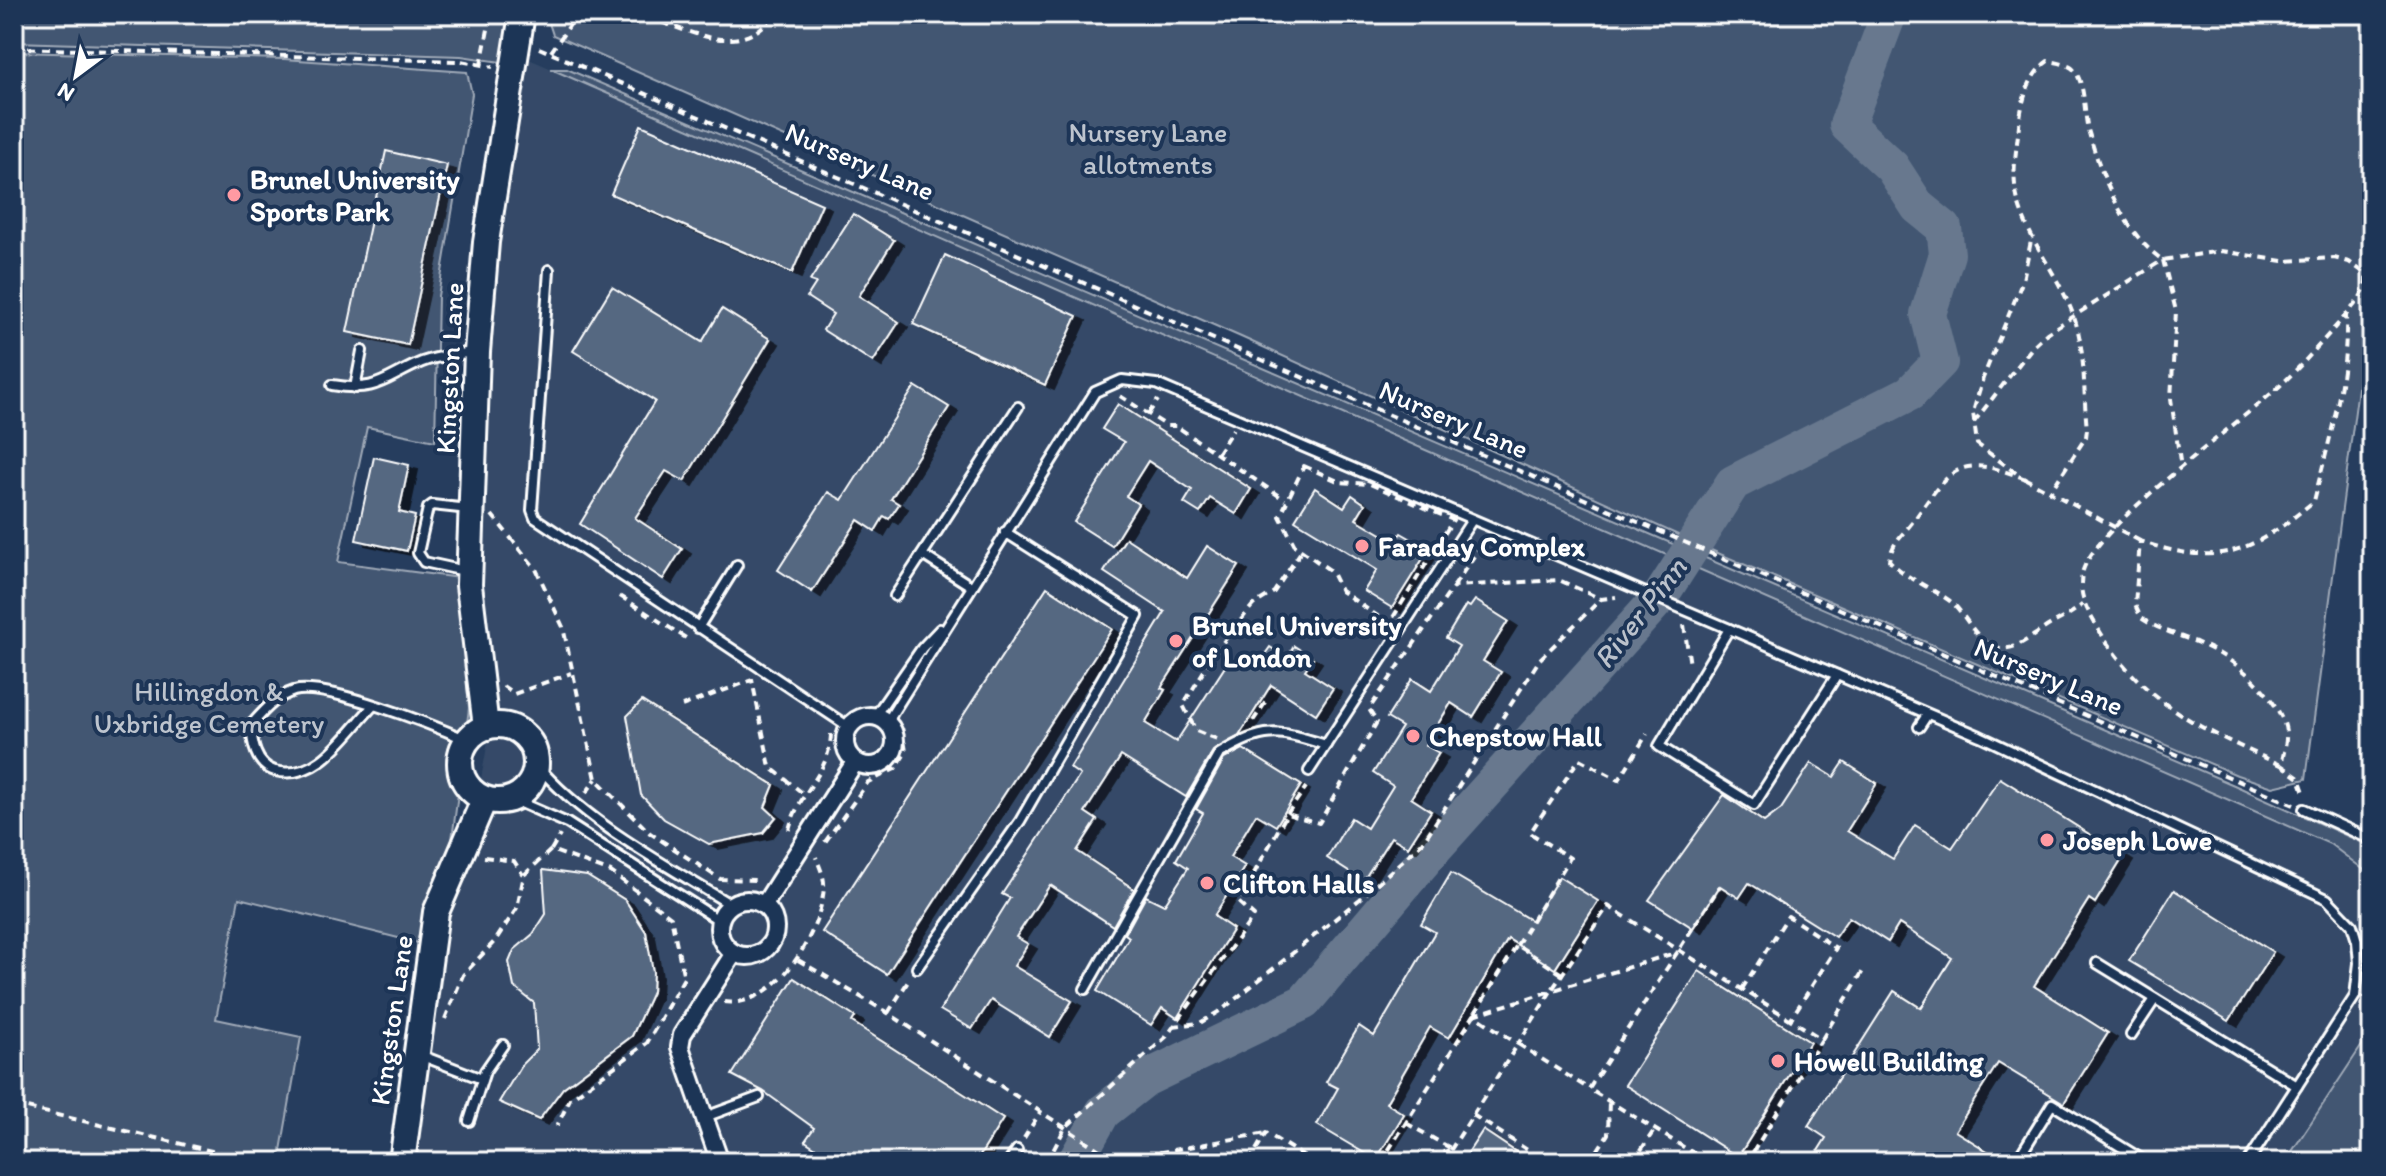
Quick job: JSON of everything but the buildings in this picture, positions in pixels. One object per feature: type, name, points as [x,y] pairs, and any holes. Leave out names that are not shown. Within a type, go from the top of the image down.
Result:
[{"type":"street","name":"Kingston Lane","points":[[402,1162],[424,1055],[436,912],[484,800],[465,785],[459,762],[476,733],[470,571],[480,516],[477,352],[486,242],[522,14]]},
{"type":"street","points":[[856,719],[888,720],[895,739],[888,759],[875,766],[855,762],[846,749],[849,727],[856,719]]},
{"type":"street","points":[[476,733],[498,725],[521,732],[529,741],[536,764],[530,785],[512,799],[484,800]]},
{"type":"street","points":[[764,905],[855,762]]},
{"type":"street","points":[[748,899],[764,905],[775,920],[771,944],[753,956],[734,953],[721,940],[720,921],[731,905],[748,899]]},
{"type":"street","points":[[720,1162],[680,1047],[682,1035],[734,953]]},
{"type":"lane","points":[[549,270],[537,413],[533,515],[542,524],[849,727]]},
{"type":"lane","points":[[355,388],[362,351]]},
{"type":"lane","points":[[332,385],[355,388],[379,386],[425,360],[477,352]]},
{"type":"lane","points":[[888,720],[1095,392],[1114,382],[1131,379],[1156,384],[1682,614],[1729,629],[1980,736],[2181,827],[2327,899],[2342,912],[2357,941],[2359,963],[2355,996],[2248,1162]]},
{"type":"lane","points":[[895,596],[924,556],[1018,407]]},
{"type":"lane","points":[[470,571],[424,562],[418,553],[425,516],[432,505],[480,516]]},
{"type":"lane","points":[[1309,771],[1472,520]]},
{"type":"lane","points":[[917,968],[1020,821],[1138,616],[1005,532]]},
{"type":"lane","points":[[924,556],[971,586]]},
{"type":"lane","points":[[698,628],[737,565]]},
{"type":"lane","points":[[888,720],[922,648],[952,617]]},
{"type":"lane","points":[[1729,629],[1659,746],[1754,805],[1837,675]]},
{"type":"lane","points":[[373,706],[317,765],[296,775],[270,770],[252,749],[251,725],[273,700],[296,690],[312,690],[476,733]]},
{"type":"lane","points":[[1919,727],[1927,715]]},
{"type":"lane","points":[[1085,989],[1219,754],[1245,738],[1278,731],[1326,745]]},
{"type":"lane","points":[[1975,746],[1980,736]]},
{"type":"lane","points":[[536,764],[551,781],[604,823],[731,905]]},
{"type":"lane","points":[[512,799],[567,823],[720,921]]},
{"type":"lane","points":[[2304,809],[2372,840]]},
{"type":"lane","points":[[2097,963],[2297,1086]]},
{"type":"lane","points":[[2131,1035],[2155,999]]},
{"type":"lane","points":[[469,1121],[482,1079],[503,1045]]},
{"type":"lane","points":[[424,1055],[482,1079]]},
{"type":"lane","points":[[704,1117],[759,1097]]},
{"type":"lane","points":[[2016,1162],[2052,1104],[2146,1162]]},
{"type":"lane","points":[[1009,1162],[1017,1150]]},
{"type":"path","points":[[481,65],[491,14]]},
{"type":"path","points":[[551,52],[574,19],[584,14]]},
{"type":"path","points":[[636,14],[726,41],[747,38],[764,28],[774,14]]},
{"type":"path","name":"Nursery Lane","points":[[518,41],[551,52],[2304,809]]},
{"type":"path","points":[[14,48],[444,61],[515,71]]},
{"type":"path","points":[[2050,492],[2086,437],[2081,341],[2074,316],[2016,193],[2014,171],[2021,109],[2030,82],[2048,61],[2072,68],[2081,82],[2088,133],[2117,203],[2152,253],[2163,260],[2176,311],[2171,399],[2181,468]]},
{"type":"path","points":[[2033,234],[2023,280],[1983,378],[1973,412],[1977,444],[1992,458],[2026,479],[2115,528],[2140,541],[2188,554],[2231,554],[2314,501],[2335,422],[2347,337],[2346,315]]},
{"type":"path","points":[[1974,422],[2034,345],[2163,260],[2221,251],[2283,261],[2334,258],[2349,262],[2366,274],[2367,283],[2346,315],[2284,383],[2181,468],[2115,528],[2094,548],[2082,573],[2083,604],[2117,659],[2149,694],[2184,719],[2281,765],[2299,778],[2306,795],[2304,809]]},
{"type":"path","points":[[1113,392],[1167,426],[1176,426],[1285,500]]},
{"type":"path","points":[[1148,414],[1161,396]]},
{"type":"path","points":[[1217,454],[1235,427]]},
{"type":"path","points":[[1304,466],[1340,482],[1370,484],[1453,520],[1389,624],[1341,591],[1331,571],[1302,550],[1295,546],[1280,516],[1285,500],[1304,466]]},
{"type":"path","points":[[2026,479],[1991,466],[1959,469],[1938,483],[1913,522],[1893,543],[1889,560],[1902,575],[1924,583],[1953,603],[1987,643],[2002,649],[2022,645],[2044,628],[2069,618],[2083,604]]},
{"type":"path","points":[[480,516],[486,507],[536,569],[563,627],[596,779],[650,833],[720,879],[762,880]]},
{"type":"path","points":[[1287,814],[1319,823],[1377,722],[1369,709],[1488,535]]},
{"type":"path","points":[[2140,541],[2135,605],[2141,618],[2154,627],[2201,644],[2245,672],[2264,692],[2284,723],[2287,742],[2281,765]]},
{"type":"path","points":[[1225,742],[1196,731],[1183,705],[1216,651],[1253,605],[1274,592],[1302,550]]},
{"type":"path","points":[[1454,586],[1559,580],[1601,599]]},
{"type":"path","points":[[1173,1026],[1200,1023],[1223,1009],[1360,899],[1423,842],[1540,659],[1601,599],[1631,591]]},
{"type":"path","points":[[620,596],[699,647]]},
{"type":"path","points":[[1682,614],[1690,665]]},
{"type":"path","points":[[1682,678],[1696,654]]},
{"type":"path","points":[[496,681],[514,694],[572,672]]},
{"type":"path","points":[[739,672],[765,689]]},
{"type":"path","points":[[682,706],[752,680]]},
{"type":"path","points":[[752,680],[770,767],[805,795]]},
{"type":"path","points":[[1244,728],[1253,721],[1267,700]]},
{"type":"path","points":[[820,844],[828,842],[868,782],[895,769],[906,752],[888,720]]},
{"type":"path","points":[[1253,721],[1268,723]]},
{"type":"path","points":[[782,843],[793,813],[829,759],[832,731],[819,722]]},
{"type":"path","points":[[1381,1162],[1570,858],[1530,833],[1579,759],[1619,780],[1650,729]]},
{"type":"path","points":[[585,795],[596,779]]},
{"type":"path","points":[[1047,1162],[1065,1128],[1173,1026],[1254,916],[1238,902],[1287,814],[1306,787]]},
{"type":"path","points":[[424,1055],[463,975],[495,941],[517,908],[524,875],[551,850],[561,833]]},
{"type":"path","points":[[713,1001],[735,1004],[764,992],[798,960],[818,922],[825,884],[812,846]]},
{"type":"path","points":[[551,850],[611,872],[671,917],[684,978],[647,1043],[570,1099],[557,1126]]},
{"type":"path","points":[[478,860],[485,856],[514,861],[524,875]]},
{"type":"path","points":[[1589,1089],[1720,886]]},
{"type":"path","points":[[1443,1162],[1608,906],[1822,1039]]},
{"type":"path","points":[[1741,990],[1788,916],[1836,948],[1790,1020]]},
{"type":"path","points":[[1517,945],[1562,974]]},
{"type":"path","points":[[1474,1015],[1679,952]]},
{"type":"path","points":[[798,960],[888,1013],[1117,1161],[1266,1133],[1313,1162]]},
{"type":"path","points":[[1747,1162],[1863,971]]},
{"type":"path","points":[[888,1013],[904,988]]},
{"type":"path","points":[[1474,1015],[1708,1162]]},
{"type":"path","points":[[1590,1162],[1608,1134],[1609,1101]]},
{"type":"path","points":[[14,1105],[259,1162]]},
{"type":"path","points":[[1017,1150],[1041,1111]]},
{"type":"path","points":[[1473,1115],[1546,1162]]},
{"type":"path","points":[[1406,1123],[1452,1149]]},
{"type":"path","points":[[1633,1162],[1655,1129]]},
{"type":"path","points":[[1249,1162],[1266,1133]]},
{"type":"path","points":[[1417,1162],[1452,1149]]},
{"type":"shaded area","name":"Brunel University of London","points":[[529,59],[2330,844],[2372,876],[2372,1030],[2285,1162],[402,1162],[438,948],[467,855],[493,714],[480,516],[500,139]]},
{"type":"green space","points":[[14,14],[510,14],[501,62],[461,56],[14,42]]},
{"type":"green space","name":"Nursery Lane allotments","points":[[546,14],[2372,14],[2372,283],[2306,779],[2273,787],[2237,775],[1720,554],[1241,337],[553,35]]},
{"type":"green space","name":"Hillingdon & Uxbridge Cemetery","points":[[14,52],[284,59],[467,72],[472,94],[438,296],[435,441],[367,427],[338,562],[459,578],[469,708],[438,948],[239,898],[216,1019],[301,1037],[279,1162],[14,1162]]},
{"type":"green space","points":[[551,69],[567,69],[2234,785],[2372,847],[2372,876],[2330,844]]},
{"type":"green space","points":[[2372,1030],[2371,1162],[2285,1162]]},
{"type":"waterway","name":"River Pinn","points":[[1075,1162],[1103,1112],[1145,1079],[1304,1002],[1432,851],[1660,597],[1733,483],[1910,393],[1940,362],[1928,314],[1947,254],[1944,228],[1918,207],[1892,167],[1847,125],[1889,14]]},
{"type":"place","name":"Brunel University Sports Park","points":[[234,195]]},
{"type":"place","name":"Faraday Complex","points":[[1362,546]]},
{"type":"place","name":"Brunel University of London","points":[[1176,641]]},
{"type":"place","name":"Chepstow Hall","points":[[1413,736]]},
{"type":"place","name":"Joseph Lowe","points":[[2047,840]]},
{"type":"place","name":"Clifton Halls","points":[[1207,883]]},
{"type":"place","name":"Howell Building","points":[[1778,1061]]}]
